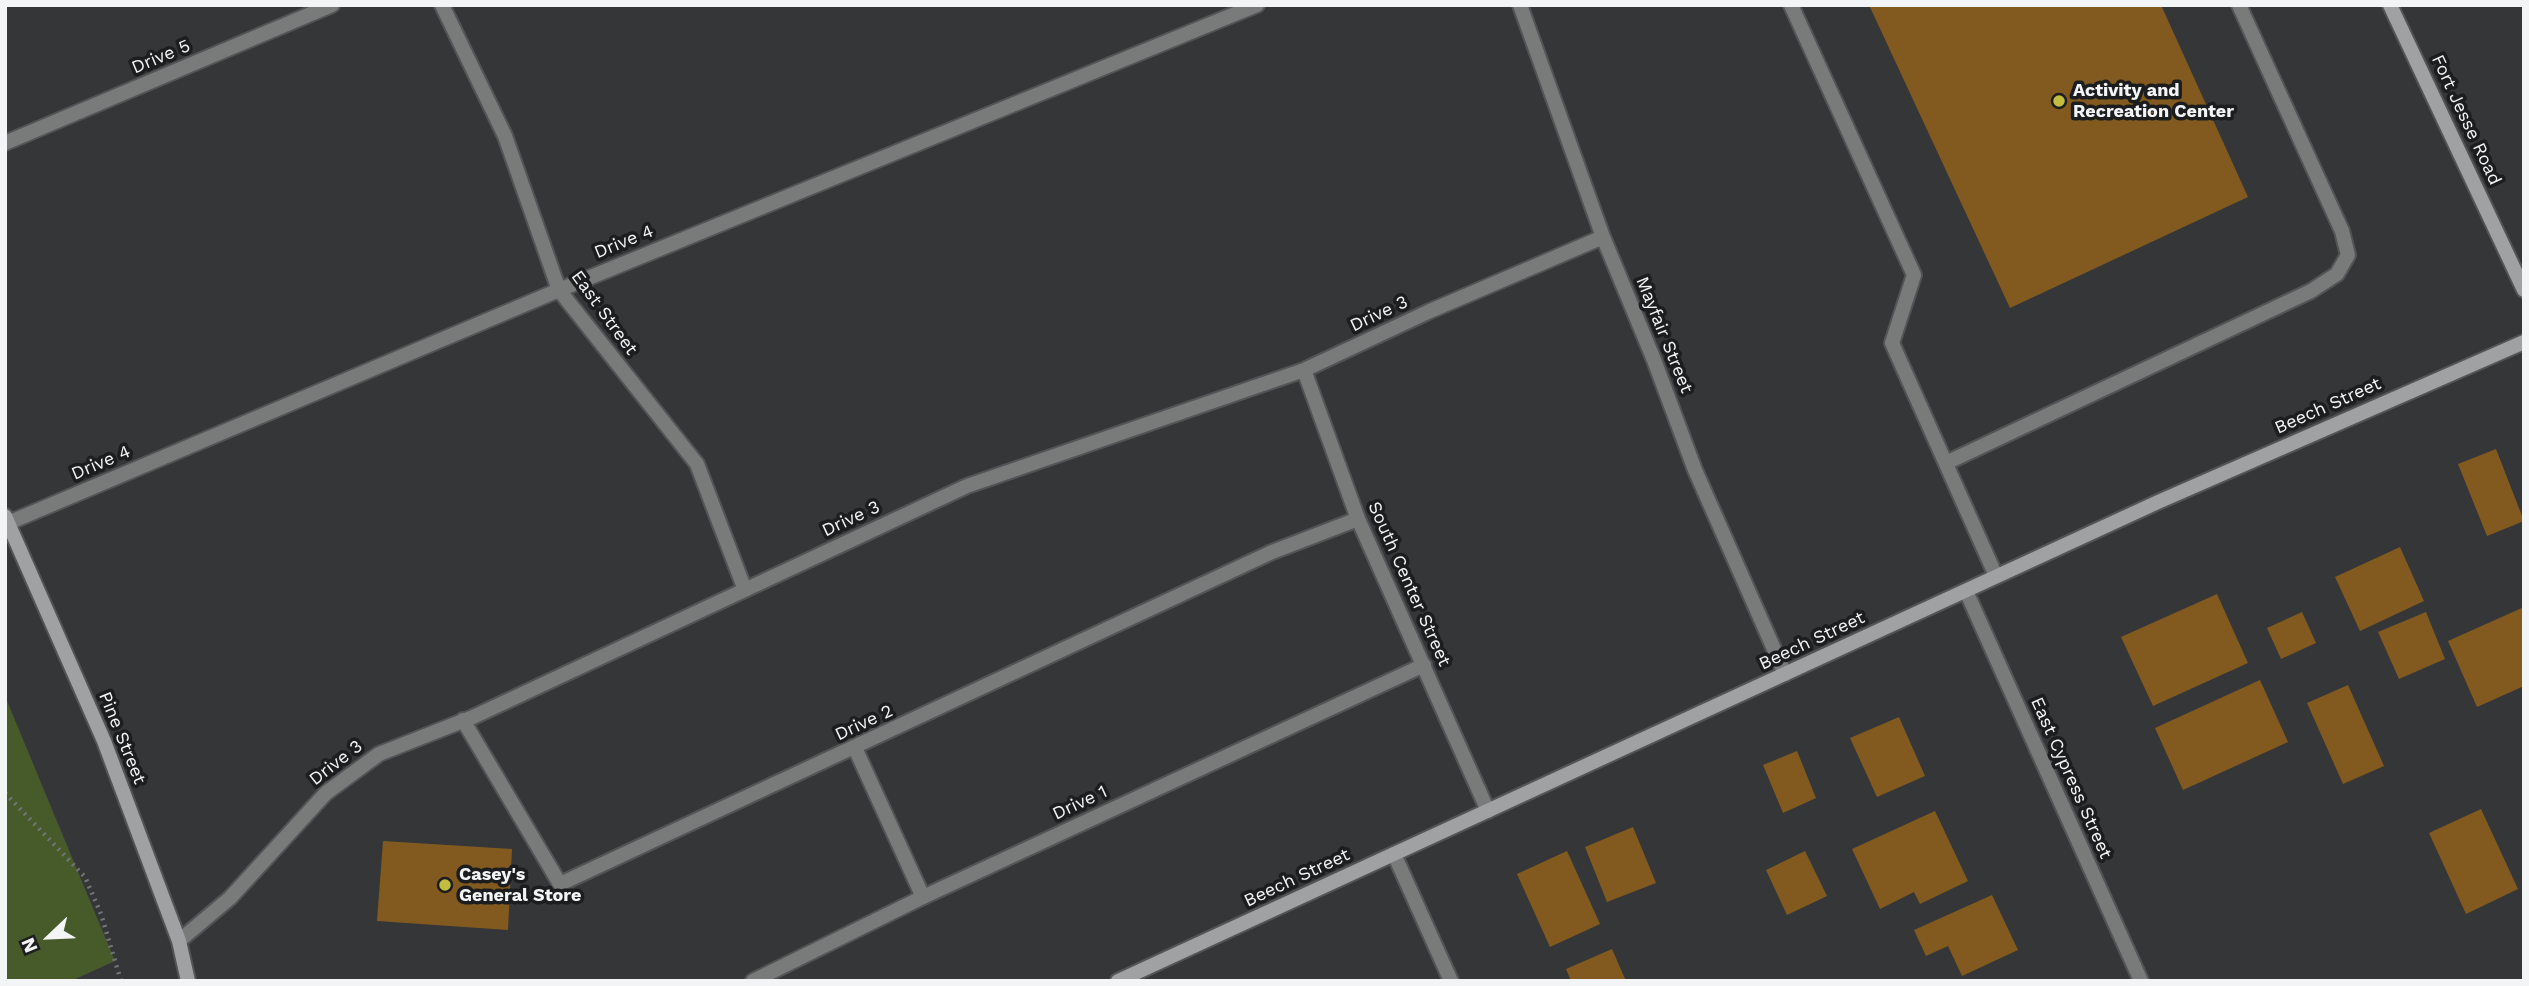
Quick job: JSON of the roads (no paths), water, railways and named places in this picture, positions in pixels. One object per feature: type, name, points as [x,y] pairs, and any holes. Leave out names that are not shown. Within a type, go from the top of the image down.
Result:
[{"type":"street","name":"Drive 5","points":[[5,143],[332,5]]},
{"type":"street","name":"East Street","points":[[442,5],[505,136],[558,289],[697,464],[745,590]]},
{"type":"street","name":"Drive 4","points":[[7,519],[558,289],[1257,5]]},
{"type":"street","name":"Mayfair Street","points":[[1520,5],[1603,237],[1654,360],[1695,470],[1785,674]]},
{"type":"street","points":[[1791,5],[1914,275],[1892,343],[1996,576]]},
{"type":"street","points":[[1946,463],[2311,291],[2336,274],[2348,255],[2342,231],[2239,5]]},
{"type":"street","name":"Fort Jesse Road","points":[[2390,5],[2524,290]]},
{"type":"street","name":"Drive 3","points":[[179,941],[230,898],[326,793],[379,754],[463,720],[967,486],[1304,370],[1430,311],[1603,237]]},
{"type":"street","name":"Beech Street","points":[[1118,981],[1996,576],[2524,342]]},
{"type":"street","name":"South Center Street","points":[[1304,370],[1358,519],[1488,811]]},
{"type":"street","name":"Pine Street","points":[[7,519],[104,741],[179,941],[188,981]]},
{"type":"street","name":"Drive 2","points":[[463,720],[560,884],[1272,552],[1358,519]]},
{"type":"street","name":"East Cypress Street","points":[[1966,591],[2141,981]]},
{"type":"street","name":"Drive 1","points":[[753,981],[923,897],[1424,665]]},
{"type":"street","points":[[855,748],[923,897]]},
{"type":"street","points":[[1394,854],[1451,981]]},
{"type":"place","name":"Activity and Recreation Center","points":[[2059,101]]},
{"type":"place","name":"Casey's General Store","points":[[445,885]]}]
